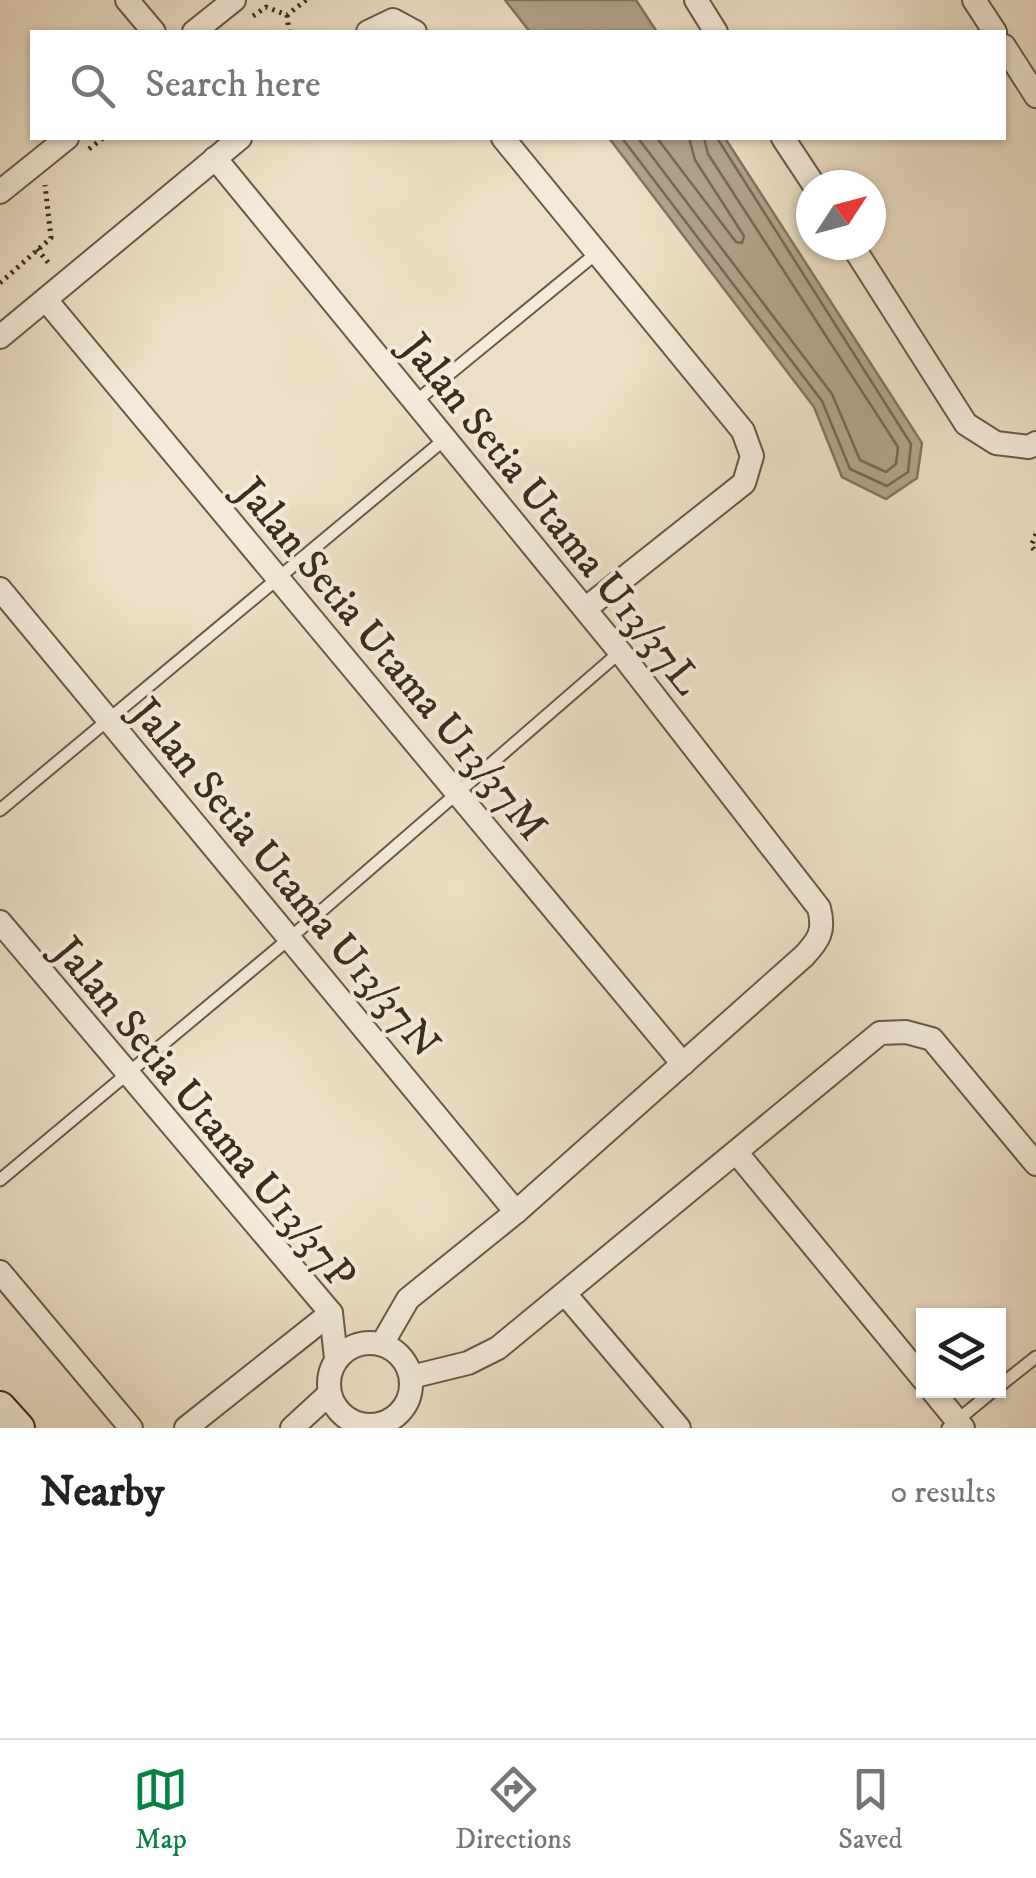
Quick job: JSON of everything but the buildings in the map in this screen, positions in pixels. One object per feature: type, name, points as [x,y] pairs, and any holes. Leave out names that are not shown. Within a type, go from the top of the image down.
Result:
[{"type":"street","points":[[127,0],[152,30]]},
{"type":"street","points":[[196,30],[234,0]]},
{"type":"street","points":[[696,0],[715,30]]},
{"type":"street","points":[[974,0],[994,30]]},
{"type":"street","points":[[372,30],[392,20],[411,30]]},
{"type":"street","points":[[1006,49],[1036,96]]},
{"type":"street","points":[[0,192],[64,140]]},
{"type":"street","points":[[0,337],[238,140]]},
{"type":"street","points":[[504,140],[743,431],[752,456],[744,482],[585,610]]},
{"type":"street","points":[[785,140],[804,170]]},
{"type":"street","name":"Jalan Setia Utama U13/37L","points":[[215,158],[620,652],[820,908],[820,938],[683,1064]]},
{"type":"street","points":[[862,260],[966,424],[996,442],[1029,447],[1036,443]]},
{"type":"street","name":"Jalan Setia Utama U13/37M","points":[[46,300],[683,1064]]},
{"type":"street","name":"Jalan Setia Utama U13/37N","points":[[0,589],[516,1212]]},
{"type":"street","name":"Jalan Setia Utama U13/37P","points":[[0,922],[331,1313],[336,1358]]},
{"type":"street","points":[[411,1377],[468,1363],[498,1348],[566,1295],[854,1050],[880,1033],[906,1032],[932,1039],[1036,1164]]},
{"type":"street","points":[[382,1344],[408,1299],[516,1212],[683,1064]]},
{"type":"street","points":[[736,1152],[916,1370]]},
{"type":"street","points":[[0,1272],[131,1428]]},
{"type":"street","points":[[566,1295],[679,1428]]},
{"type":"street","points":[[186,1428],[331,1313]]},
{"type":"street","points":[[357,1344],[382,1344],[401,1356],[411,1377],[405,1408],[387,1426],[358,1426],[340,1414],[329,1394],[328,1375],[336,1358],[357,1344]]},
{"type":"street","points":[[292,1428],[329,1394]]},
{"type":"street","points":[[937,1398],[956,1426]]},
{"type":"street","points":[[0,1407],[19,1428]]},
{"type":"lane","points":[[415,402],[598,252]]},
{"type":"lane","points":[[0,810],[446,439]]},
{"type":"lane","points":[[0,1180],[290,938],[620,652]]},
{"type":"lane","points":[[1006,1381],[1036,1357]]},
{"type":"lane","points":[[956,1426],[986,1398]]},
{"type":"path","points":[[287,15],[306,0]]},
{"type":"path","points":[[243,24],[266,7],[287,15]]},
{"type":"path","points":[[287,15],[288,30]]},
{"type":"path","points":[[88,150],[100,140]]},
{"type":"path","points":[[0,282],[51,238],[44,186],[58,174]]},
{"type":"path","points":[[1036,534],[1031,546],[1036,552]]},
{"type":"water","points":[[505,0],[636,0],[656,30],[528,30]]},
{"type":"water","points":[[611,140],[726,140],[796,248],[796,260],[804,260],[922,443],[917,478],[886,499],[842,477],[814,407]]}]
